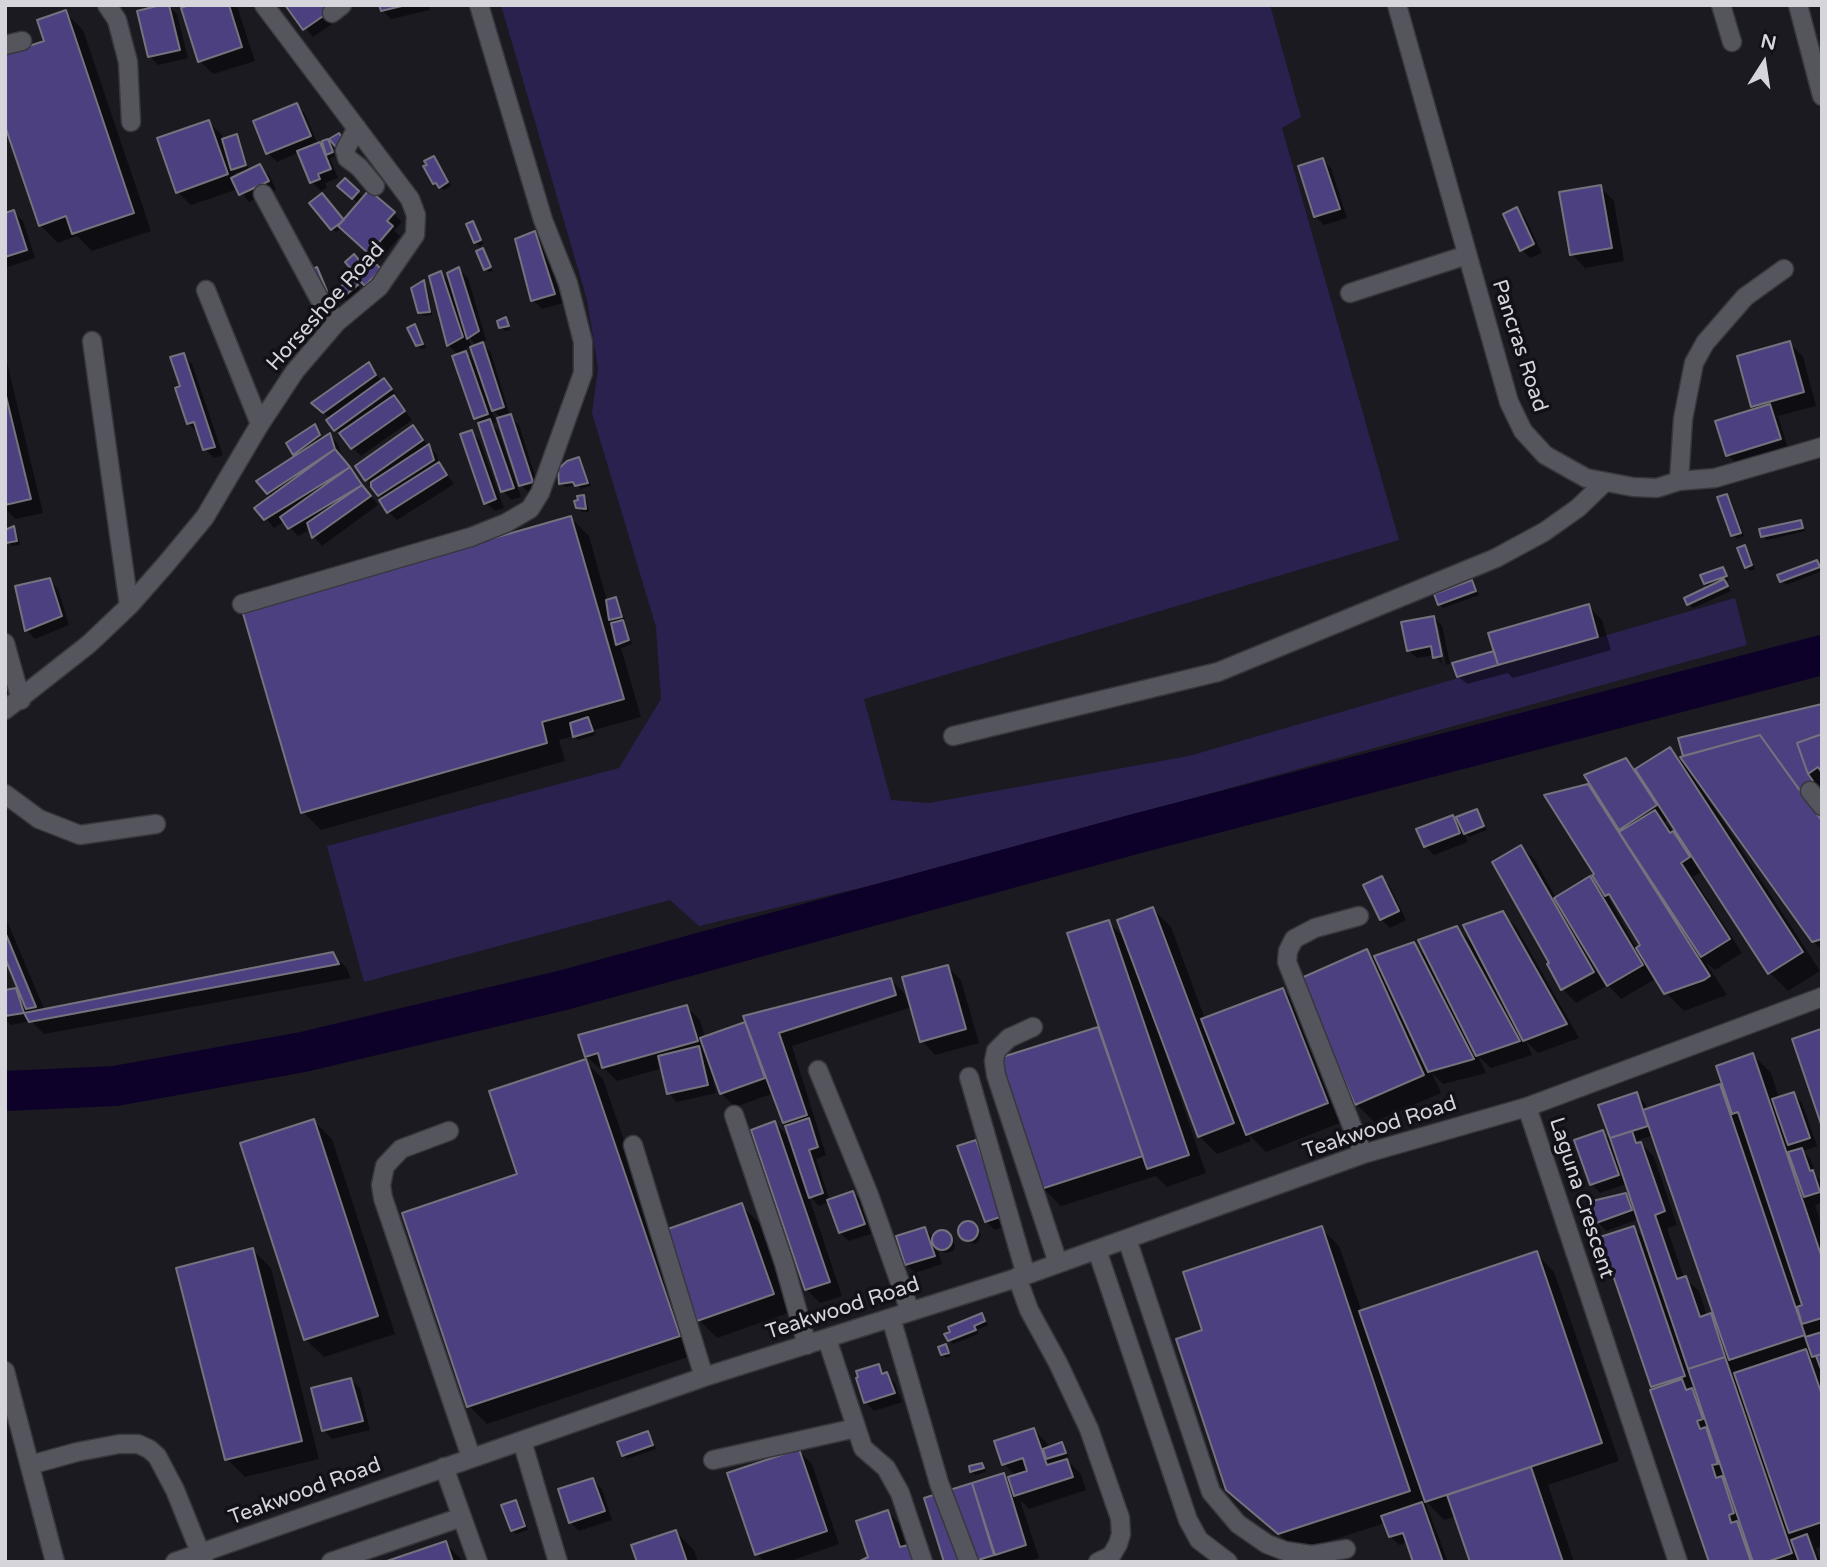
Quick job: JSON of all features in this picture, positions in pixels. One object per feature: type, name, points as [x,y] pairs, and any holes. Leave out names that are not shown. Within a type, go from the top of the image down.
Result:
[{"type":"street","points":[[107,5],[117,20],[128,62],[131,122]]},
{"type":"street","name":"Horseshoe Road","points":[[5,710],[89,644],[129,606],[205,517],[295,371],[337,322],[379,287],[410,245],[416,215],[410,199],[264,5]]},
{"type":"street","points":[[242,604],[471,537],[506,523],[530,509],[540,493],[583,373],[583,342],[568,283],[543,220],[479,5]]},
{"type":"street","name":"Pancras Road","points":[[1396,5],[1509,402],[1523,431],[1545,455],[1586,478],[1633,487],[1657,488],[1679,481],[1715,478],[1822,447]]},
{"type":"street","points":[[1721,5],[1732,42]]},
{"type":"street","points":[[1798,5],[1814,33],[1822,96]]},
{"type":"street","points":[[357,128],[345,150],[347,158],[359,167],[375,186]]},
{"type":"street","points":[[263,194],[320,300],[337,322]]},
{"type":"street","points":[[1350,293],[1467,255]]},
{"type":"street","points":[[1679,481],[1682,419],[1694,363],[1705,344],[1745,297],[1784,269]]},
{"type":"street","points":[[206,290],[260,424]]},
{"type":"street","points":[[92,341],[129,606]]},
{"type":"street","points":[[953,736],[1218,672],[1496,558],[1544,532],[1578,508],[1605,482]]},
{"type":"street","points":[[5,643],[21,700]]},
{"type":"street","points":[[1810,791],[1822,806]]},
{"type":"street","points":[[5,794],[39,819],[80,835],[156,824]]},
{"type":"street","points":[[1359,916],[1315,928],[1294,939],[1288,951],[1287,962],[1363,1154]]},
{"type":"street","name":"Laguna Crescent","points":[[1678,1562],[1527,1107],[1822,997]]},
{"type":"street","points":[[1033,1027],[1009,1038],[996,1051],[994,1061],[996,1075],[1058,1264]]},
{"type":"street","points":[[818,1070],[869,1195],[910,1311]]},
{"type":"street","points":[[969,1077],[1029,1310],[1058,1363],[1088,1429],[1120,1518],[1121,1534],[1118,1544],[1111,1556],[1097,1562]]},
{"type":"street","name":"Teakwood Road","points":[[175,1562],[203,1557],[444,1466],[704,1377],[1058,1264],[1363,1154],[1527,1107]]},
{"type":"street","points":[[734,1115],[784,1263],[807,1345]]},
{"type":"street","points":[[449,1131],[401,1149],[385,1166],[381,1185],[383,1198],[471,1457]]},
{"type":"street","points":[[633,1145],[704,1377]]},
{"type":"street","points":[[1127,1239],[1211,1492],[1238,1524],[1267,1544],[1285,1551],[1311,1555],[1346,1549]]},
{"type":"street","points":[[1097,1250],[1188,1520],[1199,1540],[1222,1561]]},
{"type":"street","points":[[891,1318],[939,1483],[970,1562]]},
{"type":"street","points":[[827,1339],[863,1448],[886,1468],[900,1493],[923,1562]]},
{"type":"street","points":[[5,1371],[55,1562]]},
{"type":"street","points":[[713,1460],[856,1427]]},
{"type":"street","points":[[522,1441],[558,1562]]},
{"type":"street","points":[[30,1465],[119,1444],[138,1444],[149,1448],[157,1456],[175,1490],[203,1557]]},
{"type":"street","points":[[444,1466],[478,1562]]},
{"type":"street","points":[[331,1562],[462,1517]]},
{"type":"shaded area","points":[[501,5],[1270,5],[1301,117],[1282,128],[1399,540],[864,699],[891,800],[929,803],[1189,756],[1735,598],[1747,645],[915,875],[699,926],[670,900],[364,982],[327,846],[619,768],[661,699],[656,627],[592,413],[598,368],[587,300]]},
{"type":"building","points":[[169,5],[180,50],[148,57],[137,11]]},
{"type":"building","points":[[189,5],[229,5],[242,47],[198,62],[181,8]]},
{"type":"building","points":[[285,5],[324,5],[329,12],[303,30]]},
{"type":"building","points":[[379,5],[406,5],[381,11]]},
{"type":"building","points":[[66,10],[134,213],[72,234],[66,216],[39,226],[5,126],[5,54],[44,41],[37,20]]},
{"type":"building","points":[[297,103],[311,136],[266,154],[253,121]]},
{"type":"building","points":[[209,120],[228,174],[176,193],[157,138]]},
{"type":"building","points":[[339,133],[344,141],[336,147],[329,139]]},
{"type":"building","points":[[237,134],[246,165],[231,170],[222,139]]},
{"type":"building","points":[[328,139],[333,152],[326,155],[322,141]]},
{"type":"building","points":[[320,142],[331,169],[318,174],[320,179],[310,183],[297,151]]},
{"type":"building","points":[[434,156],[448,182],[439,188],[436,183],[433,184],[423,166],[427,165],[424,161]]},
{"type":"building","points":[[1323,158],[1340,209],[1314,217],[1298,166]]},
{"type":"building","points":[[260,164],[269,181],[239,195],[231,178]]},
{"type":"building","points":[[345,178],[359,191],[352,199],[337,186]]},
{"type":"building","points":[[1601,185],[1612,248],[1570,255],[1559,192]]},
{"type":"building","points":[[369,190],[395,212],[387,221],[393,226],[369,254],[338,226]]},
{"type":"building","points":[[322,193],[344,220],[331,230],[309,203]]},
{"type":"building","points":[[1517,207],[1534,244],[1520,251],[1503,214]]},
{"type":"building","points":[[14,210],[27,250],[5,257],[5,213]]},
{"type":"building","points":[[473,221],[481,240],[474,243],[466,224]]},
{"type":"building","points":[[535,231],[555,294],[531,301],[515,239]]},
{"type":"building","points":[[483,248],[491,267],[484,270],[476,251]]},
{"type":"building","points":[[354,254],[363,265],[366,262],[369,266],[357,276],[345,262]]},
{"type":"building","points":[[374,262],[381,269],[365,286],[357,278]]},
{"type":"building","points":[[317,267],[327,291],[318,294],[309,271]]},
{"type":"building","points":[[459,267],[479,331],[467,339],[447,273]]},
{"type":"building","points":[[441,271],[463,337],[447,346],[429,276]]},
{"type":"building","points":[[352,277],[358,285],[342,298],[336,291]]},
{"type":"building","points":[[424,280],[430,312],[418,313],[411,288]]},
{"type":"building","points":[[506,317],[509,326],[499,328],[497,321]]},
{"type":"building","points":[[415,324],[423,344],[416,346],[407,328]]},
{"type":"building","points":[[1790,341],[1804,392],[1751,407],[1737,356]]},
{"type":"building","points":[[483,342],[504,407],[492,411],[470,347]]},
{"type":"building","points":[[466,351],[488,414],[474,419],[452,356]]},
{"type":"building","points":[[184,353],[215,447],[203,450],[194,422],[187,424],[175,388],[180,386],[170,357]]},
{"type":"building","points":[[369,362],[376,375],[323,413],[311,403]]},
{"type":"building","points":[[384,378],[392,389],[334,431],[326,420]]},
{"type":"building","points":[[5,392],[31,499],[5,505]]},
{"type":"building","points":[[394,395],[405,411],[351,449],[339,433]]},
{"type":"building","points":[[1770,404],[1781,439],[1726,456],[1715,421]]},
{"type":"building","points":[[511,414],[533,482],[519,486],[497,418]]},
{"type":"building","points":[[490,419],[514,488],[501,492],[478,423]]},
{"type":"building","points":[[315,424],[320,435],[293,455],[286,443]]},
{"type":"building","points":[[413,425],[423,440],[365,481],[355,466]]},
{"type":"building","points":[[472,430],[496,499],[484,504],[460,434]]},
{"type":"building","points":[[330,433],[335,449],[267,494],[256,481]]},
{"type":"building","points":[[429,444],[434,460],[378,496],[371,487],[371,482]]},
{"type":"building","points":[[335,449],[350,467],[264,520],[254,508]]},
{"type":"building","points":[[579,457],[588,483],[575,486],[573,482],[559,484],[558,469],[567,461]]},
{"type":"building","points":[[439,462],[447,475],[387,513],[379,500]]},
{"type":"building","points":[[350,467],[362,485],[288,529],[280,517]]},
{"type":"building","points":[[362,485],[371,496],[312,538],[307,523]]},
{"type":"building","points":[[1727,494],[1741,533],[1731,536],[1717,497]]},
{"type":"building","points":[[584,495],[586,509],[576,508],[574,501],[578,500],[577,496]]},
{"type":"building","points":[[571,516],[624,699],[542,722],[547,743],[301,813],[242,610]]},
{"type":"building","points":[[1801,520],[1803,528],[1761,537],[1759,529]]},
{"type":"building","points":[[14,526],[17,541],[6,543],[5,530]]},
{"type":"building","points":[[1745,545],[1752,565],[1745,568],[1737,548]]},
{"type":"building","points":[[1817,560],[1820,567],[1780,582],[1777,575]]},
{"type":"building","points":[[1723,567],[1727,576],[1704,584],[1700,575]]},
{"type":"building","points":[[50,578],[62,616],[25,631],[15,586]]},
{"type":"building","points":[[1724,579],[1728,586],[1687,605],[1684,598]]},
{"type":"building","points":[[1472,580],[1476,591],[1438,605],[1434,594]]},
{"type":"building","points":[[616,597],[622,617],[609,620],[606,600]]},
{"type":"building","points":[[1589,604],[1598,637],[1498,665],[1488,633]]},
{"type":"building","points":[[1434,616],[1442,656],[1433,658],[1431,646],[1407,651],[1401,622]]},
{"type":"building","points":[[623,620],[629,640],[616,645],[611,623]]},
{"type":"building","points":[[1494,651],[1498,665],[1457,677],[1452,663]]},
{"type":"building","points":[[1822,704],[1822,734],[1797,743],[1813,781],[1800,791],[1760,735],[1683,756],[1678,738]]},
{"type":"building","points":[[588,717],[593,731],[573,737],[570,723]]},
{"type":"building","points":[[1822,734],[1822,773],[1818,767],[1808,774],[1797,743]]},
{"type":"building","points":[[1760,735],[1822,821],[1822,939],[1812,942],[1680,757]]},
{"type":"building","points":[[1670,747],[1803,952],[1768,974],[1635,769]]},
{"type":"building","points":[[1626,758],[1657,805],[1619,830],[1584,775]]},
{"type":"building","points":[[1588,784],[1710,976],[1704,980],[1664,994],[1636,948],[1640,945],[1609,894],[1605,896],[1544,795]]},
{"type":"building","points":[[1477,809],[1484,826],[1464,834],[1456,817]]},
{"type":"building","points":[[1655,810],[1690,857],[1681,863],[1730,939],[1701,957],[1619,832]]},
{"type":"building","points":[[1453,815],[1460,833],[1424,847],[1416,829]]},
{"type":"building","points":[[1521,845],[1594,972],[1561,990],[1547,964],[1549,963],[1492,862]]},
{"type":"building","points":[[1382,876],[1399,911],[1380,920],[1363,885]]},
{"type":"building","points":[[1590,876],[1643,965],[1607,986],[1554,898]]},
{"type":"building","points":[[1153,907],[1234,1123],[1198,1137],[1117,920]]},
{"type":"building","points":[[1503,911],[1567,1024],[1523,1041],[1463,925]]},
{"type":"building","points":[[1109,920],[1189,1155],[1147,1169],[1067,933]]},
{"type":"building","points":[[1457,926],[1520,1041],[1476,1056],[1418,940]]},
{"type":"building","points":[[5,932],[36,1007],[26,1009],[5,958]]},
{"type":"building","points":[[1414,942],[1474,1059],[1428,1072],[1374,956]]},
{"type":"building","points":[[1367,949],[1424,1075],[1355,1105],[1299,979]]},
{"type":"building","points":[[333,952],[339,964],[29,1022],[24,1013]]},
{"type":"building","points":[[948,965],[966,1029],[920,1042],[902,977]]},
{"type":"building","points":[[891,978],[896,995],[779,1033],[807,1115],[783,1123],[743,1016]]},
{"type":"building","points":[[16,988],[24,1013],[5,1016],[5,990]]},
{"type":"building","points":[[1283,988],[1328,1103],[1246,1135],[1201,1019]]},
{"type":"building","points":[[687,1005],[698,1041],[602,1068],[598,1053],[585,1057],[578,1035]]},
{"type":"building","points":[[745,1022],[765,1078],[720,1094],[700,1038]]},
{"type":"building","points":[[1098,1027],[1143,1156],[1041,1189],[999,1058]]},
{"type":"building","points":[[1821,1029],[1822,1032],[1822,1127],[1792,1039]]},
{"type":"building","points":[[699,1046],[708,1085],[667,1094],[658,1056]]},
{"type":"building","points":[[1753,1053],[1822,1258],[1822,1318],[1802,1324],[1797,1307],[1802,1305],[1738,1112],[1732,1114],[1716,1066]]},
{"type":"building","points":[[586,1059],[680,1336],[467,1407],[402,1213],[517,1174],[489,1091]]},
{"type":"building","points":[[1720,1084],[1805,1335],[1729,1360],[1643,1110]]},
{"type":"building","points":[[1637,1092],[1648,1126],[1610,1138],[1598,1105]]},
{"type":"building","points":[[1794,1092],[1810,1138],[1788,1145],[1772,1099]]},
{"type":"building","points":[[809,1118],[818,1147],[809,1150],[823,1193],[809,1198],[785,1126]]},
{"type":"building","points":[[314,1119],[378,1316],[304,1340],[240,1143]]},
{"type":"building","points":[[775,1121],[830,1282],[805,1290],[751,1130]]},
{"type":"building","points":[[1603,1130],[1619,1175],[1590,1185],[1574,1140]]},
{"type":"building","points":[[1632,1131],[1636,1143],[1641,1142],[1665,1211],[1655,1215],[1677,1279],[1686,1276],[1700,1317],[1711,1313],[1725,1357],[1688,1369],[1610,1138]]},
{"type":"building","points":[[976,1140],[1003,1216],[985,1222],[957,1146]]},
{"type":"building","points":[[1802,1148],[1820,1192],[1804,1197],[1788,1152]]},
{"type":"building","points":[[853,1191],[865,1224],[839,1233],[827,1200]]},
{"type":"building","points":[[1626,1193],[1632,1210],[1596,1223],[1590,1206],[1592,1201]]},
{"type":"building","points":[[742,1203],[774,1294],[697,1321],[665,1230]]},
{"type":"building","points":[[968,1221],[975,1224],[978,1231],[975,1238],[968,1241],[961,1238],[958,1231],[961,1224]]},
{"type":"building","points":[[1322,1226],[1410,1491],[1278,1534],[1226,1490],[1176,1339],[1202,1330],[1183,1272]]},
{"type":"building","points":[[1634,1226],[1685,1376],[1651,1387],[1600,1237]]},
{"type":"building","points":[[925,1227],[935,1256],[905,1265],[896,1236]]},
{"type":"building","points":[[942,1230],[949,1233],[952,1240],[949,1247],[942,1250],[935,1247],[932,1240],[935,1233]]},
{"type":"building","points":[[253,1248],[302,1441],[225,1460],[176,1268]]},
{"type":"building","points":[[1537,1251],[1602,1443],[1425,1502],[1359,1311]]},
{"type":"building","points":[[982,1313],[985,1321],[974,1326],[976,1330],[948,1341],[944,1334],[950,1332],[948,1327]]},
{"type":"building","points":[[1822,1332],[1822,1354],[1812,1357],[1805,1337]]},
{"type":"building","points":[[946,1344],[949,1353],[941,1355],[938,1347]]},
{"type":"building","points":[[1806,1349],[1822,1395],[1822,1522],[1789,1533],[1734,1373]]},
{"type":"building","points":[[1822,1354],[1822,1372],[1816,1356]]},
{"type":"building","points":[[1725,1357],[1792,1553],[1767,1562],[1753,1562],[1688,1369]]},
{"type":"building","points":[[879,1364],[882,1374],[887,1372],[895,1393],[864,1403],[856,1371]]},
{"type":"building","points":[[351,1378],[363,1421],[322,1431],[311,1388]]},
{"type":"building","points":[[1682,1379],[1686,1390],[1692,1388],[1703,1419],[1697,1421],[1700,1429],[1706,1427],[1718,1464],[1712,1465],[1716,1478],[1722,1476],[1734,1513],[1729,1515],[1731,1523],[1737,1521],[1751,1562],[1709,1562],[1650,1390]]},
{"type":"building","points":[[1034,1428],[1047,1465],[1067,1459],[1073,1477],[1014,1496],[1008,1477],[1027,1471],[1023,1458],[1002,1465],[994,1441]]},
{"type":"building","points":[[648,1431],[653,1445],[622,1456],[617,1442]]},
{"type":"building","points":[[1062,1442],[1066,1453],[1046,1459],[1043,1449]]},
{"type":"building","points":[[799,1449],[827,1531],[755,1555],[727,1473]]},
{"type":"building","points":[[982,1463],[984,1468],[970,1472],[969,1466]]},
{"type":"building","points":[[1531,1467],[1563,1562],[1470,1562],[1447,1495]]},
{"type":"building","points":[[1004,1473],[1026,1545],[995,1555],[972,1483]]},
{"type":"building","points":[[593,1478],[605,1511],[569,1523],[558,1489]]},
{"type":"building","points":[[972,1483],[994,1555],[972,1562],[944,1562],[924,1498]]},
{"type":"building","points":[[516,1500],[525,1526],[511,1531],[501,1505]]},
{"type":"building","points":[[1422,1502],[1443,1562],[1413,1562],[1403,1533],[1389,1537],[1381,1516]]},
{"type":"building","points":[[888,1510],[900,1547],[908,1545],[913,1562],[858,1562],[868,1557],[856,1521]]},
{"type":"building","points":[[676,1530],[687,1562],[637,1562],[631,1545]]},
{"type":"building","points":[[1807,1534],[1817,1562],[1799,1562],[1791,1540]]},
{"type":"building","points":[[446,1541],[453,1562],[384,1562]]},
{"type":"waterway","points":[[5,1091],[115,1086],[303,1052],[564,990],[1135,834],[1822,655]]}]
